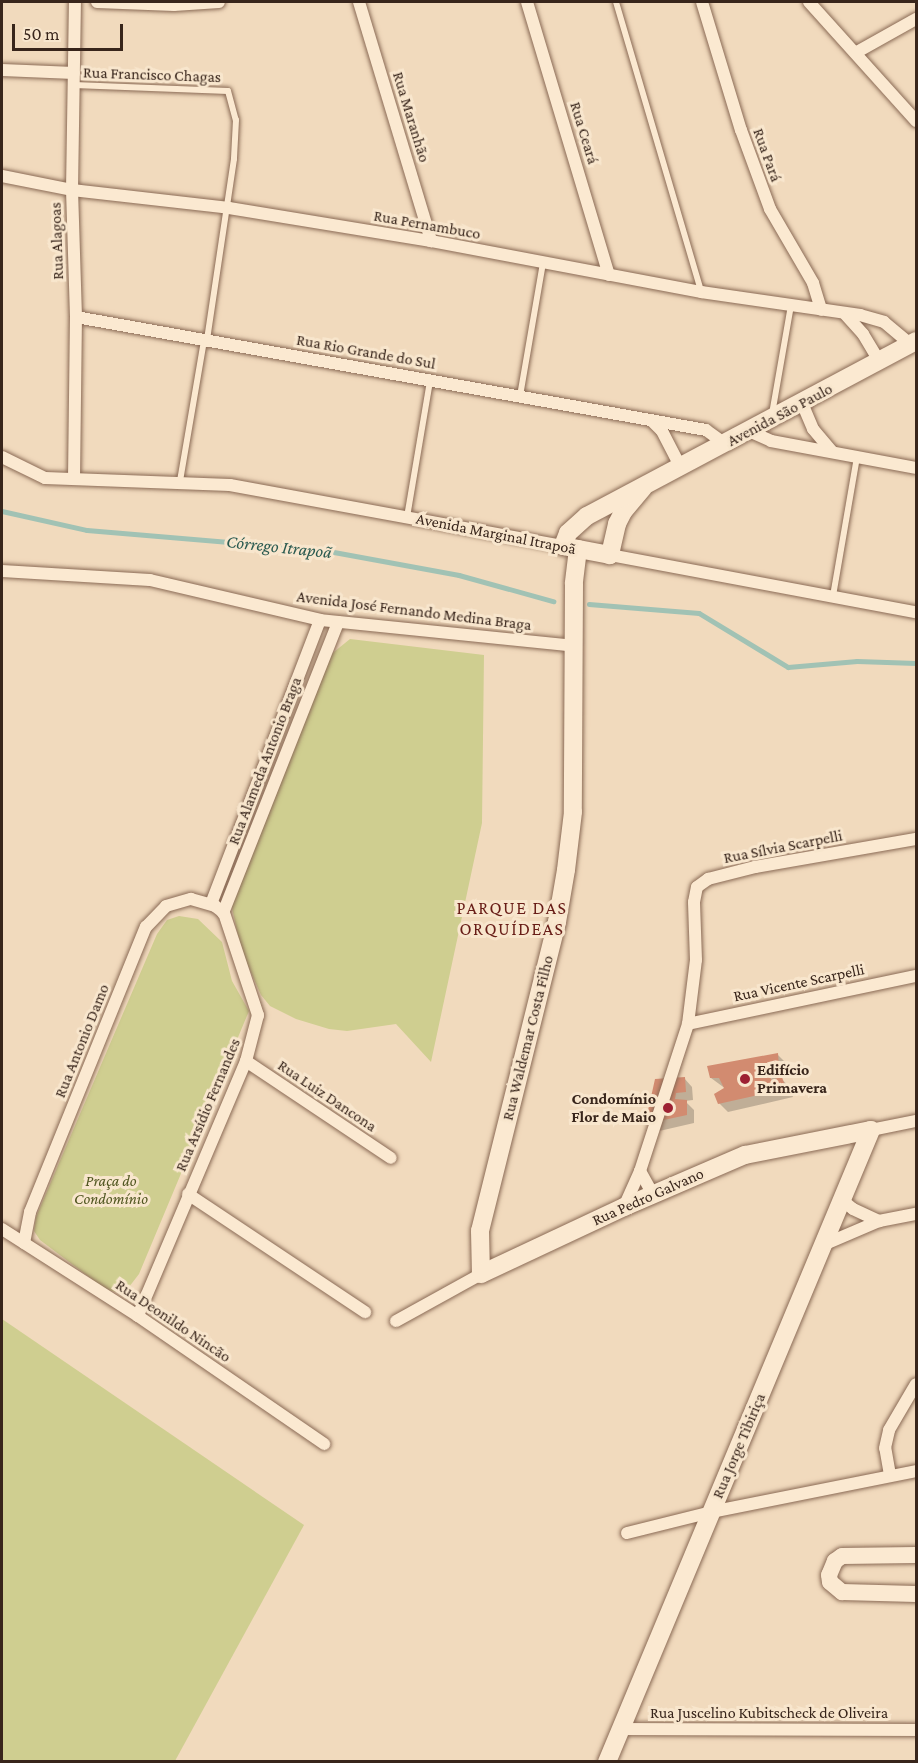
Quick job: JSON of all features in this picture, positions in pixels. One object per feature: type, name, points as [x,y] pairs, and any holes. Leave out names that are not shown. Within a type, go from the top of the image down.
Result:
[{"type":"main road","name":"Avenida São Paulo","points":[[571,547],[568,533],[580,520],[771,420],[913,342]]},
{"type":"main road","name":"Avenida São Paulo","points":[[610,555],[617,524],[623,512],[643,488]]},
{"type":"main road","name":"Avenida Marginal Itrapoã","points":[[571,547],[610,555]]},
{"type":"main road","name":"Rua Waldemar Costa Filho","points":[[481,1274],[480,1231],[557,922],[566,870],[573,812],[574,585],[571,547]]},
{"type":"main road","name":"Rua Pedro Galvano","points":[[481,1274],[624,1207],[745,1155],[871,1130]]},
{"type":"main road","name":"Rua Jorge Tibiriça","points":[[607,1761],[871,1130]]},
{"type":"street","name":"Rua Alagoas","points":[[74,479],[75,317],[72,190],[75,2]]},
{"type":"street","points":[[97,2],[174,5],[219,2]]},
{"type":"street","name":"Rua Maranhão","points":[[359,2],[431,241]]},
{"type":"street","name":"Rua Ceará","points":[[527,2],[609,275]]},
{"type":"street","name":"Rua Pará","points":[[702,2],[741,130],[770,209],[813,283],[821,310]]},
{"type":"street","points":[[809,2],[857,52],[916,121]]},
{"type":"street","points":[[857,52],[916,19]]},
{"type":"street","points":[[2,70],[74,79]]},
{"type":"street","name":"Rua Pernambuco","points":[[2,176],[72,190],[229,208],[431,241],[701,292],[860,315],[884,322],[913,342]]},
{"type":"street","points":[[845,314],[863,334],[879,361]]},
{"type":"street","name":"Rua Rio Grande do Sul","points":[[75,317],[706,430],[725,444]]},
{"type":"street","points":[[802,403],[813,429],[832,452]]},
{"type":"street","points":[[651,420],[662,431],[681,468]]},
{"type":"street","points":[[749,431],[771,441],[916,468]]},
{"type":"street","name":"Avenida Marginal Itrapoã","points":[[2,457],[45,478],[230,484],[571,547]]},
{"type":"street","name":"Avenida Marginal Itrapoã","points":[[610,555],[916,612]]},
{"type":"street","name":"Avenida José Fernando Medina Braga","points":[[2,571],[150,580],[320,620],[574,646]]},
{"type":"street","name":"Rua Alameda Antonio Braga","points":[[217,908],[320,620]]},
{"type":"street","name":"Rua Alameda Antonio Braga","points":[[217,908],[338,622]]},
{"type":"street","name":"Rua Sílvia Scarpelli","points":[[624,1207],[640,1171],[688,1024],[696,960],[694,902],[697,887],[708,879],[755,867],[916,839]]},
{"type":"street","name":"Rua Antonio Damo","points":[[24,1243],[30,1212],[146,927],[166,906],[191,899],[217,908]]},
{"type":"street","name":"Rua Arsídio Fernandes","points":[[138,1316],[246,1061],[258,1015],[217,908]]},
{"type":"street","name":"Rua Vicente Scarpelli","points":[[688,1024],[916,976]]},
{"type":"street","name":"Rua Luiz Dancona","points":[[246,1061],[391,1158]]},
{"type":"street","name":"Rua Pedro Galvano","points":[[871,1130],[916,1121]]},
{"type":"street","points":[[640,1171],[654,1194]]},
{"type":"street","points":[[188,1194],[365,1312]]},
{"type":"street","points":[[842,1200],[853,1209],[879,1221]]},
{"type":"street","points":[[823,1245],[879,1221],[916,1214]]},
{"type":"street","name":"Rua Deonildo Nincão","points":[[2,1229],[138,1316],[324,1444]]},
{"type":"street","name":"Rua Pedro Galvano","points":[[396,1321],[481,1274]]},
{"type":"street","points":[[890,1475],[885,1448],[889,1430],[916,1384]]},
{"type":"street","points":[[627,1533],[711,1512],[916,1471]]},
{"type":"street","points":[[916,1555],[842,1556],[835,1561],[829,1575],[830,1582],[842,1592],[916,1594]]},
{"type":"street","name":"Rua Juscelino Kubitscheck de Oliveira","points":[[621,1729],[916,1730]]},
{"type":"lane","points":[[616,2],[701,292]]},
{"type":"lane","name":"Rua Francisco Chagas","points":[[74,79],[228,91],[236,120],[229,208]]},
{"type":"lane","points":[[180,481],[229,208]]},
{"type":"lane","points":[[520,396],[543,262]]},
{"type":"lane","points":[[771,420],[791,305]]},
{"type":"lane","points":[[407,517],[430,380]]},
{"type":"lane","points":[[832,596],[857,458]]},
{"type":"green space","points":[[350,639],[484,655],[482,823],[431,1062],[396,1024],[347,1031],[329,1029],[296,1019],[270,1006],[261,995],[241,950],[231,903],[329,656]]},
{"type":"green space","name":"Praça do Condomínio","points":[[179,916],[198,919],[222,942],[232,981],[249,1011],[139,1274],[129,1287],[116,1292],[105,1289],[40,1240],[34,1231],[36,1217],[157,934],[167,920]]},
{"type":"green space","points":[[2,1319],[304,1525],[175,1761],[2,1761]]},
{"type":"building","name":"Edifício Primavera","points":[[778,1053],[779,1067],[769,1070],[771,1080],[782,1077],[786,1089],[718,1104],[714,1094],[724,1088],[719,1078],[710,1078],[707,1066]]},
{"type":"building","name":"Condomínio Flor de Maio","points":[[685,1077],[686,1092],[676,1093],[675,1099],[687,1100],[687,1115],[645,1124],[655,1079]]},
{"type":"waterway","name":"Córrego Itrapoã","points":[[2,511],[87,530],[323,550],[459,575],[553,601]]},
{"type":"waterway","points":[[589,604],[699,613],[788,667],[857,661],[916,663]]},
{"type":"place","name":"Edifício Primavera","points":[[745,1079]]},
{"type":"place","name":"Condomínio Flor de Maio","points":[[668,1108]]},
{"type":"district","name":"PARQUE DAS ORQUÍDEAS","points":[[512,919]]}]
